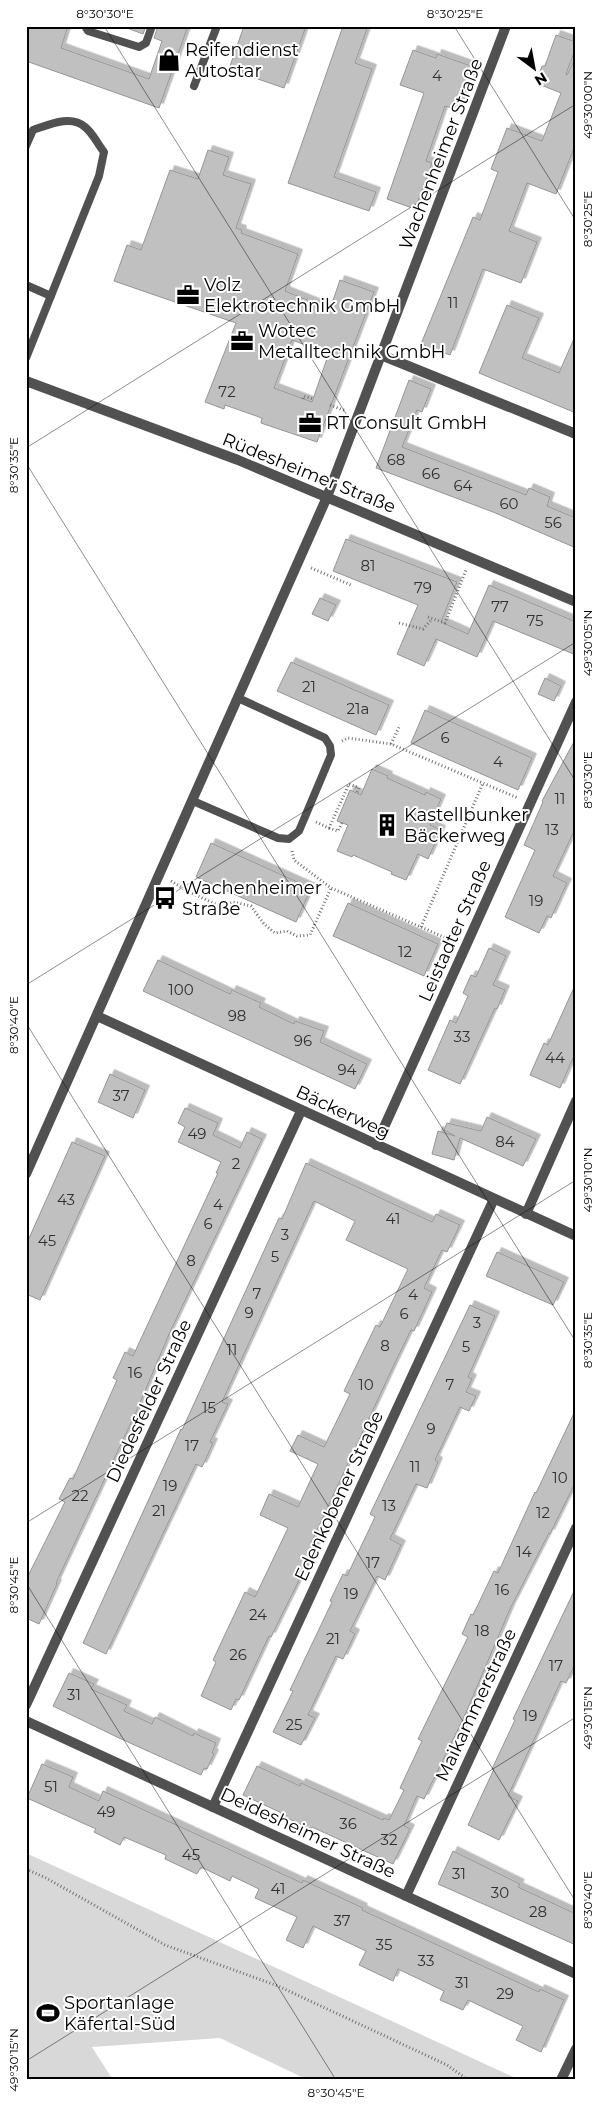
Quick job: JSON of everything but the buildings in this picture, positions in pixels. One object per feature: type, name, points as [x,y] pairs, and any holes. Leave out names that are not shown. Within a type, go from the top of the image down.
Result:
[{"type":"street","name":"Wachenheimer Straße","points":[[26,1174],[327,497],[506,26]]},
{"type":"street","points":[[381,355],[576,434]]},
{"type":"street","name":"Rüdesheimer Straße","points":[[26,381],[238,460],[576,602]]},
{"type":"street","name":"Leistadter Straße","points":[[376,1145],[576,702]]},
{"type":"street","name":"Bäckerweg","points":[[97,1016],[576,1236]]},
{"type":"street","points":[[526,1214],[576,1101]]},
{"type":"street","name":"Diedesfelder Straße","points":[[26,1706],[301,1110]]},
{"type":"street","name":"Edenkobener Straße","points":[[213,1807],[494,1199]]},
{"type":"street","name":"Maikammerstraße","points":[[406,1896],[576,1528]]},
{"type":"street","name":"Deidesheimer Straße","points":[[26,1721],[576,1974]]},
{"type":"street","points":[[561,2080],[576,2049]]},
{"type":"lane","points":[[85,26],[88,31],[139,47],[146,43],[152,26]]},
{"type":"lane","points":[[194,86],[217,26]]},
{"type":"lane","points":[[26,146],[33,130],[62,121],[76,122],[85,127],[104,152],[99,176],[26,358]]},
{"type":"lane","points":[[26,285],[51,296]]},
{"type":"lane","points":[[193,801],[278,838],[289,839],[299,831],[330,755],[330,746],[325,738],[238,698]]},
{"type":"path","points":[[303,398],[304,396],[313,399]]},
{"type":"path","points":[[445,623],[471,558]]},
{"type":"path","points":[[299,562],[351,585]]},
{"type":"path","points":[[399,623],[423,628],[430,618],[451,626]]},
{"type":"path","points":[[392,744],[400,725]]},
{"type":"path","points":[[330,746],[348,738],[392,744],[530,804]]},
{"type":"path","points":[[421,927],[483,783]]},
{"type":"path","points":[[329,828],[349,784],[359,788],[357,793]]},
{"type":"path","points":[[304,817],[338,831],[342,823]]},
{"type":"path","points":[[289,839],[294,860],[331,888],[465,947]]},
{"type":"path","points":[[160,874],[189,892],[222,907],[233,902],[251,906],[264,924],[275,932],[287,931],[297,936],[310,935],[331,888]]},
{"type":"path","points":[[26,1869],[46,1878],[165,1945],[278,1986],[447,2065],[468,2080]]},
{"type":"shaded area","points":[[26,1853],[520,2080],[308,2080],[220,2038],[92,2047],[113,2080],[26,2080]]},
{"type":"place","name":"Reifendienst Autostar","points":[[169,60]]},
{"type":"place","name":"Volz Elektrotechnik GmbH","points":[[188,295]]},
{"type":"place","name":"Wotec Metalltechnik GmbH","points":[[242,341]]},
{"type":"place","name":"RT Consult GmbH","points":[[310,423]]},
{"type":"place","name":"Kastellbunker Bäckerweg","points":[[387,825]]},
{"type":"place","name":"Wachenheimer Straße","points":[[165,898]]},
{"type":"place","name":"Sportanlage Käfertal-Süd","points":[[48,2013]]}]
